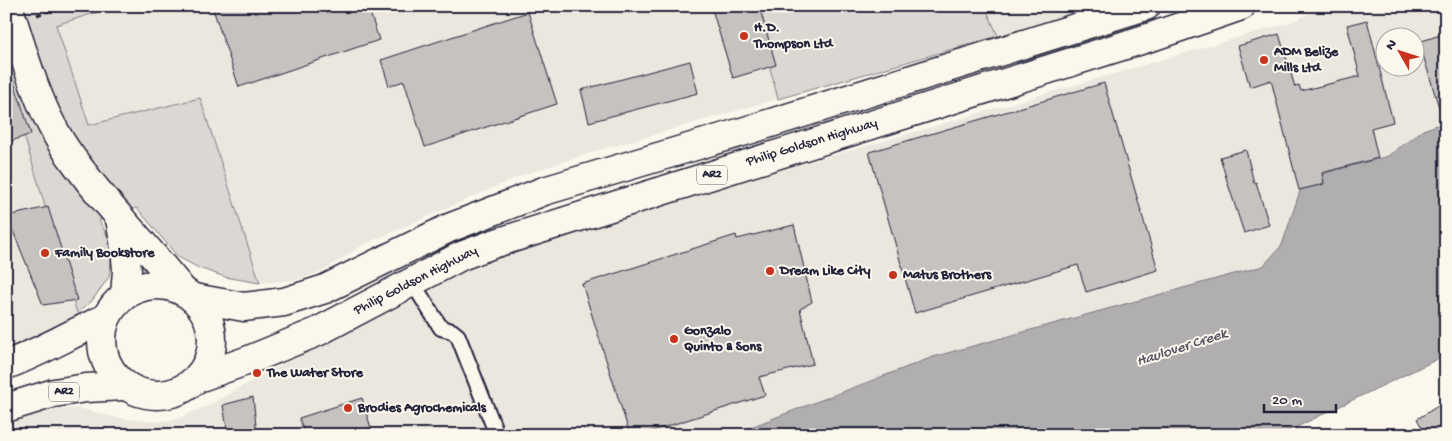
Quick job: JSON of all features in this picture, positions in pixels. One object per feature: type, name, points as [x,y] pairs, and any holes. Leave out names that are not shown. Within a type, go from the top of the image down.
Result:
[{"type":"main road","points":[[8,6],[42,106],[54,129],[78,166],[120,219],[204,310],[212,328],[212,346],[207,365],[198,378],[185,388],[170,395],[154,396],[138,393],[124,386],[111,372],[103,355],[102,336],[106,318],[114,305],[125,295],[138,288],[153,285],[168,286],[188,294]]},
{"type":"main road","name":"AR2","points":[[188,294],[244,306],[284,302],[325,289],[449,228],[544,191],[742,132],[1146,6]]},
{"type":"main road","name":"Philip Goldson Highway","points":[[198,378],[249,360],[317,332],[461,256],[493,244],[1144,39],[1241,6]]},
{"type":"main road","points":[[120,219],[127,270],[125,295]]},
{"type":"main road","points":[[6,365],[33,355],[78,330],[106,318]]},
{"type":"main road","name":"AR2","points":[[6,408],[54,393],[86,388],[124,386]]},
{"type":"lane","points":[[412,282],[441,328],[452,331],[458,336],[497,435]]},
{"type":"shaded area","points":[[22,6],[117,6],[56,25],[89,125],[200,98],[260,283],[225,277],[199,268],[178,257],[137,208],[99,220],[109,239],[112,255],[109,277],[91,302],[77,313],[6,75],[6,12]]},
{"type":"shaded area","points":[[117,6],[754,6],[778,99],[593,152],[520,176],[361,246],[323,271],[297,280],[260,283],[200,99],[89,125],[56,25]]},
{"type":"shaded area","points":[[754,6],[985,6],[998,36],[778,99]]},
{"type":"shaded area","points":[[985,6],[1103,6],[998,36]]},
{"type":"shaded area","points":[[1324,6],[1446,6],[1446,122],[1423,130],[1388,156],[1304,179],[1282,245],[1263,266],[933,357],[730,435],[6,435],[6,424],[47,411],[79,408],[119,418],[155,422],[177,419],[209,405],[271,370],[424,291],[498,257],[734,182],[856,149],[1291,22]]},
{"type":"shaded area","points":[[6,75],[77,313],[63,324],[6,353]]},
{"type":"water","name":"Haulover Creek","points":[[1446,122],[1446,355],[1280,435],[730,435],[933,357],[1263,266],[1282,245],[1304,179],[1388,156],[1423,130]]},
{"type":"building","points":[[212,6],[368,6],[379,40],[239,87]]},
{"type":"building","name":"H.D. Thompson Ltd","points":[[711,6],[759,6],[776,65],[733,78]]},
{"type":"building","points":[[528,12],[557,104],[425,147],[404,81],[389,86],[381,60]]},
{"type":"building","points":[[1367,20],[1374,47],[1374,78],[1382,78],[1393,122],[1371,128],[1378,158],[1322,173],[1324,184],[1299,190],[1271,80],[1250,87],[1238,46],[1279,34],[1295,87],[1299,85],[1301,91],[1360,76],[1347,25]]},
{"type":"building","points":[[1446,33],[1446,113],[1441,114],[1424,58],[1424,40]]},
{"type":"building","points":[[690,61],[698,93],[589,122],[581,90]]},
{"type":"building","points":[[10,70],[31,134],[6,143],[6,71]]},
{"type":"building","points":[[1104,83],[1158,270],[1086,292],[1078,265],[915,313],[869,152]]},
{"type":"building","points":[[1246,150],[1254,183],[1256,182],[1269,225],[1244,233],[1220,157]]},
{"type":"building","points":[[48,207],[77,300],[43,305],[7,216]]},
{"type":"building","name":"Gonzalo Quinto & Sons","points":[[794,225],[812,302],[800,309],[813,364],[759,377],[765,395],[640,435],[630,435],[582,284],[736,235],[737,239]]},
{"type":"building","points":[[253,397],[257,435],[228,435],[223,405]]},
{"type":"building","name":"Brodies Agrochemicals","points":[[362,398],[373,435],[305,435],[299,418]]},
{"type":"building","points":[[1446,401],[1446,435],[1426,435],[1417,419]]},
{"type":"place","name":"H.D. Thompson Ltd","points":[[744,36]]},
{"type":"place","name":"ADM Belize Mills Ltd","points":[[1264,60]]},
{"type":"place","name":"Family Bookstore","points":[[45,253]]},
{"type":"place","name":"Dream Like City","points":[[770,271]]},
{"type":"place","name":"Matus Brothers","points":[[893,275]]},
{"type":"place","name":"Gonzalo Quinto & Sons","points":[[674,339]]},
{"type":"place","name":"The Water Store","points":[[257,373]]},
{"type":"place","name":"Brodies Agrochemicals","points":[[348,408]]}]
